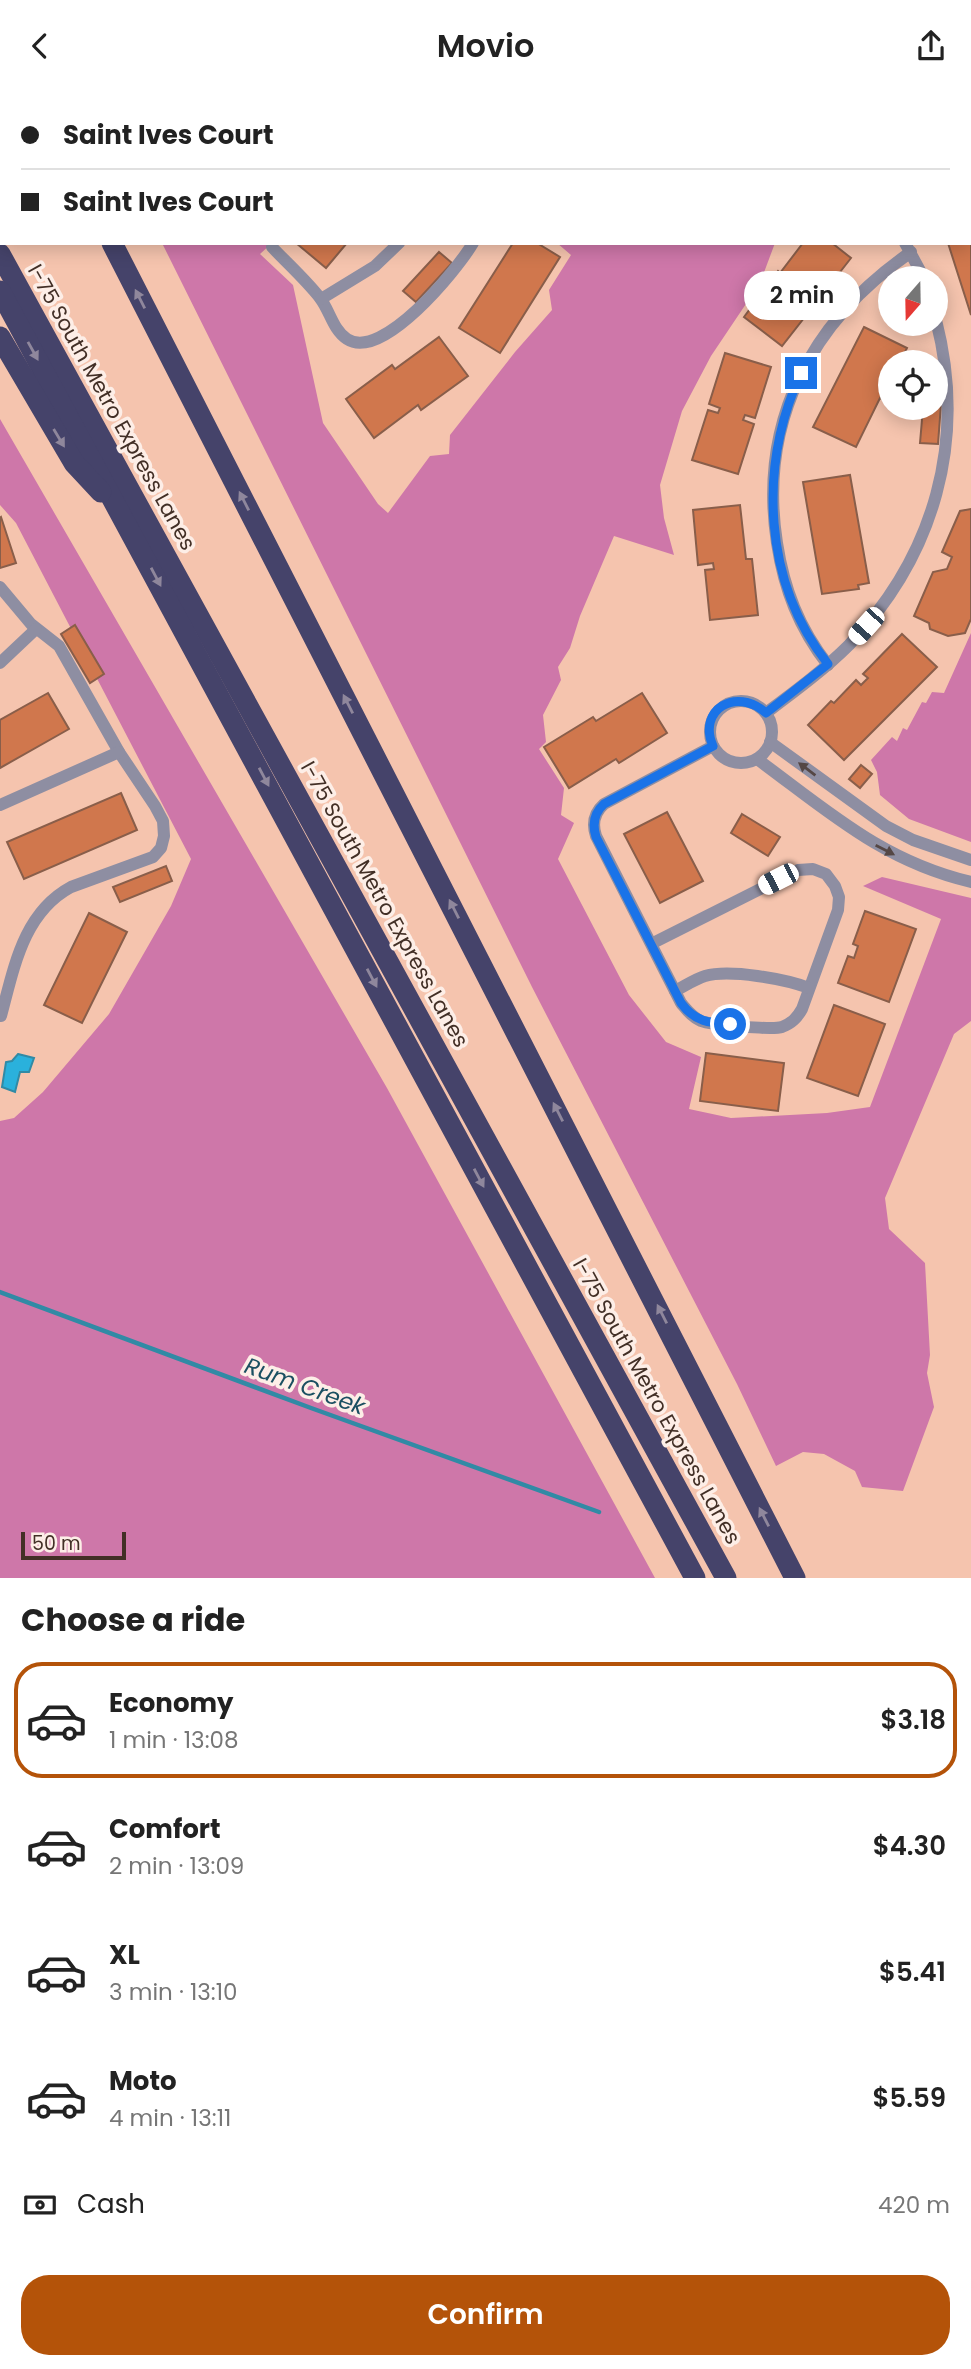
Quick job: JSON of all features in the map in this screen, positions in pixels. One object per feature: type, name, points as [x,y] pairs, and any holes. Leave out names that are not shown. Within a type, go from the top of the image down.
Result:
[{"type":"highway","points":[[113,245],[624,1239],[795,1578]]},
{"type":"highway","name":"I-75 South Metro Express Lanes","points":[[0,254],[726,1578]]},
{"type":"highway","points":[[0,291],[695,1578]]},
{"type":"highway","points":[[0,337],[74,463],[123,517]]},
{"type":"street","points":[[321,299],[374,266],[397,245]]},
{"type":"street","points":[[272,247],[321,299],[342,334],[353,342],[369,341],[398,324],[430,298],[457,268],[472,245]]},
{"type":"street","points":[[828,664],[813,645],[794,611],[782,568],[772,498],[777,453],[794,387],[824,335],[864,289],[908,248],[918,266]]},
{"type":"street","points":[[766,713],[828,664],[866,626],[892,591],[914,554],[931,514],[943,465],[948,375],[939,336]]},
{"type":"street","points":[[0,587],[36,629],[59,646],[119,752],[160,814],[164,828],[161,848],[153,857],[71,887],[51,900],[43,909],[24,941],[1,1016]]},
{"type":"street","points":[[0,663],[36,629]]},
{"type":"street","points":[[745,700],[766,713],[772,726],[770,742],[765,752],[757,758],[745,763],[733,762],[722,757],[713,746],[709,735],[710,724],[723,705],[745,700]]},
{"type":"street","points":[[770,742],[898,833],[971,860]]},
{"type":"street","points":[[651,944],[791,872],[813,869],[826,874],[838,891],[839,904],[796,1019],[776,1028],[702,1021],[689,1013],[675,991],[596,837],[593,827],[595,817],[604,804],[713,746]]},
{"type":"street","points":[[0,805],[119,752]]},
{"type":"street","points":[[757,758],[870,842],[944,875],[971,882]]},
{"type":"street","points":[[828,813],[844,796]]},
{"type":"street","points":[[944,875],[951,853]]},
{"type":"street","points":[[675,991],[700,977],[714,974],[781,979],[809,988]]},
{"type":"shaded area","points":[[163,245],[270,245],[260,254],[293,285],[323,423],[378,504],[388,513],[430,456],[449,454],[450,435],[515,352],[552,310],[549,290],[571,255],[559,245],[774,245],[760,283],[711,356],[682,411],[660,485],[664,518],[674,555],[614,536],[580,616],[570,648],[558,667],[561,680],[543,715],[546,742],[539,749],[564,788],[561,815],[574,823],[558,859],[629,995],[666,1042],[701,1057],[689,1109],[731,1118],[827,1113],[870,1107],[941,919],[863,886],[882,877],[971,898],[971,1021],[954,1034],[885,1198],[889,1229],[925,1263],[930,1355],[927,1373],[934,1407],[903,1491],[862,1487],[855,1471],[824,1454],[803,1452],[776,1466],[737,1384],[532,987]]},
{"type":"shaded area","points":[[0,419],[387,1088],[655,1578],[0,1578],[0,1121],[14,1118],[43,1092],[109,1014],[171,906],[191,859],[16,523],[0,505]]},
{"type":"shaded area","points":[[971,633],[971,842],[909,819],[880,795],[877,772],[871,760],[892,737],[897,741],[903,728],[907,730],[922,702],[926,703],[932,692],[944,693]]},
{"type":"water","points":[[18,1054],[34,1058],[29,1072],[20,1072],[15,1092],[2,1087],[6,1062],[12,1061]]},
{"type":"building","points":[[298,245],[345,245],[326,268]]},
{"type":"building","points":[[512,245],[540,245],[560,257],[500,353],[459,328]]},
{"type":"building","points":[[801,245],[835,245],[851,258],[782,346],[744,317],[778,271],[780,273]]},
{"type":"building","points":[[949,245],[971,245],[971,315]]},
{"type":"building","points":[[439,252],[452,263],[416,302],[403,291]]},
{"type":"building","points":[[864,327],[907,348],[878,350],[878,402],[856,447],[813,427]]},
{"type":"building","points":[[439,337],[468,376],[421,410],[418,405],[374,438],[346,399],[392,365],[395,369]]},
{"type":"building","points":[[725,353],[771,367],[755,418],[745,415],[743,420],[754,424],[738,474],[692,460],[708,410],[718,413],[720,408],[709,404]]},
{"type":"building","points":[[922,420],[940,420],[938,444],[920,443]]},
{"type":"building","points":[[850,475],[869,583],[858,585],[859,589],[822,594],[803,482]]},
{"type":"building","points":[[740,505],[746,559],[752,559],[758,615],[710,620],[705,570],[714,569],[713,563],[698,565],[693,510]]},
{"type":"building","points":[[971,509],[971,619],[965,633],[948,636],[930,629],[929,623],[914,616],[933,572],[947,569],[952,557],[942,552],[960,511]]},
{"type":"building","points":[[0,518],[16,563],[0,568]]},
{"type":"building","points":[[75,625],[104,674],[90,683],[61,634]]},
{"type":"building","points":[[902,634],[937,667],[844,760],[808,725],[856,680],[861,685],[868,678],[863,674]]},
{"type":"building","points":[[48,693],[69,729],[0,768],[0,720]]},
{"type":"building","points":[[642,693],[667,733],[619,763],[616,759],[569,788],[544,747],[593,717],[596,721]]},
{"type":"building","points":[[861,765],[872,774],[860,788],[849,779]]},
{"type":"building","points":[[121,793],[137,830],[24,879],[7,842]]},
{"type":"building","points":[[667,812],[703,881],[660,903],[624,834]]},
{"type":"building","points":[[742,814],[780,837],[768,856],[731,833]]},
{"type":"building","points":[[166,866],[172,881],[120,902],[113,887]]},
{"type":"building","points":[[865,911],[916,929],[889,1002],[838,983],[848,956],[854,958],[858,946],[853,944]]},
{"type":"building","points":[[89,913],[127,932],[82,1023],[44,1005]]},
{"type":"building","points":[[834,1005],[885,1024],[858,1096],[807,1078]]},
{"type":"building","points":[[706,1053],[784,1063],[778,1111],[700,1101]]},
{"type":"waterway","name":"Rum Creek","points":[[0,1292],[599,1512]]},
{"type":"route","points":[[730,1024],[702,1021],[689,1013],[681,1003],[593,827],[597,812],[604,804],[713,746],[709,735],[710,724],[723,705],[745,700],[766,713],[828,664],[813,645],[794,611],[782,568],[773,512],[772,482],[777,453],[789,401],[801,373]]}]
